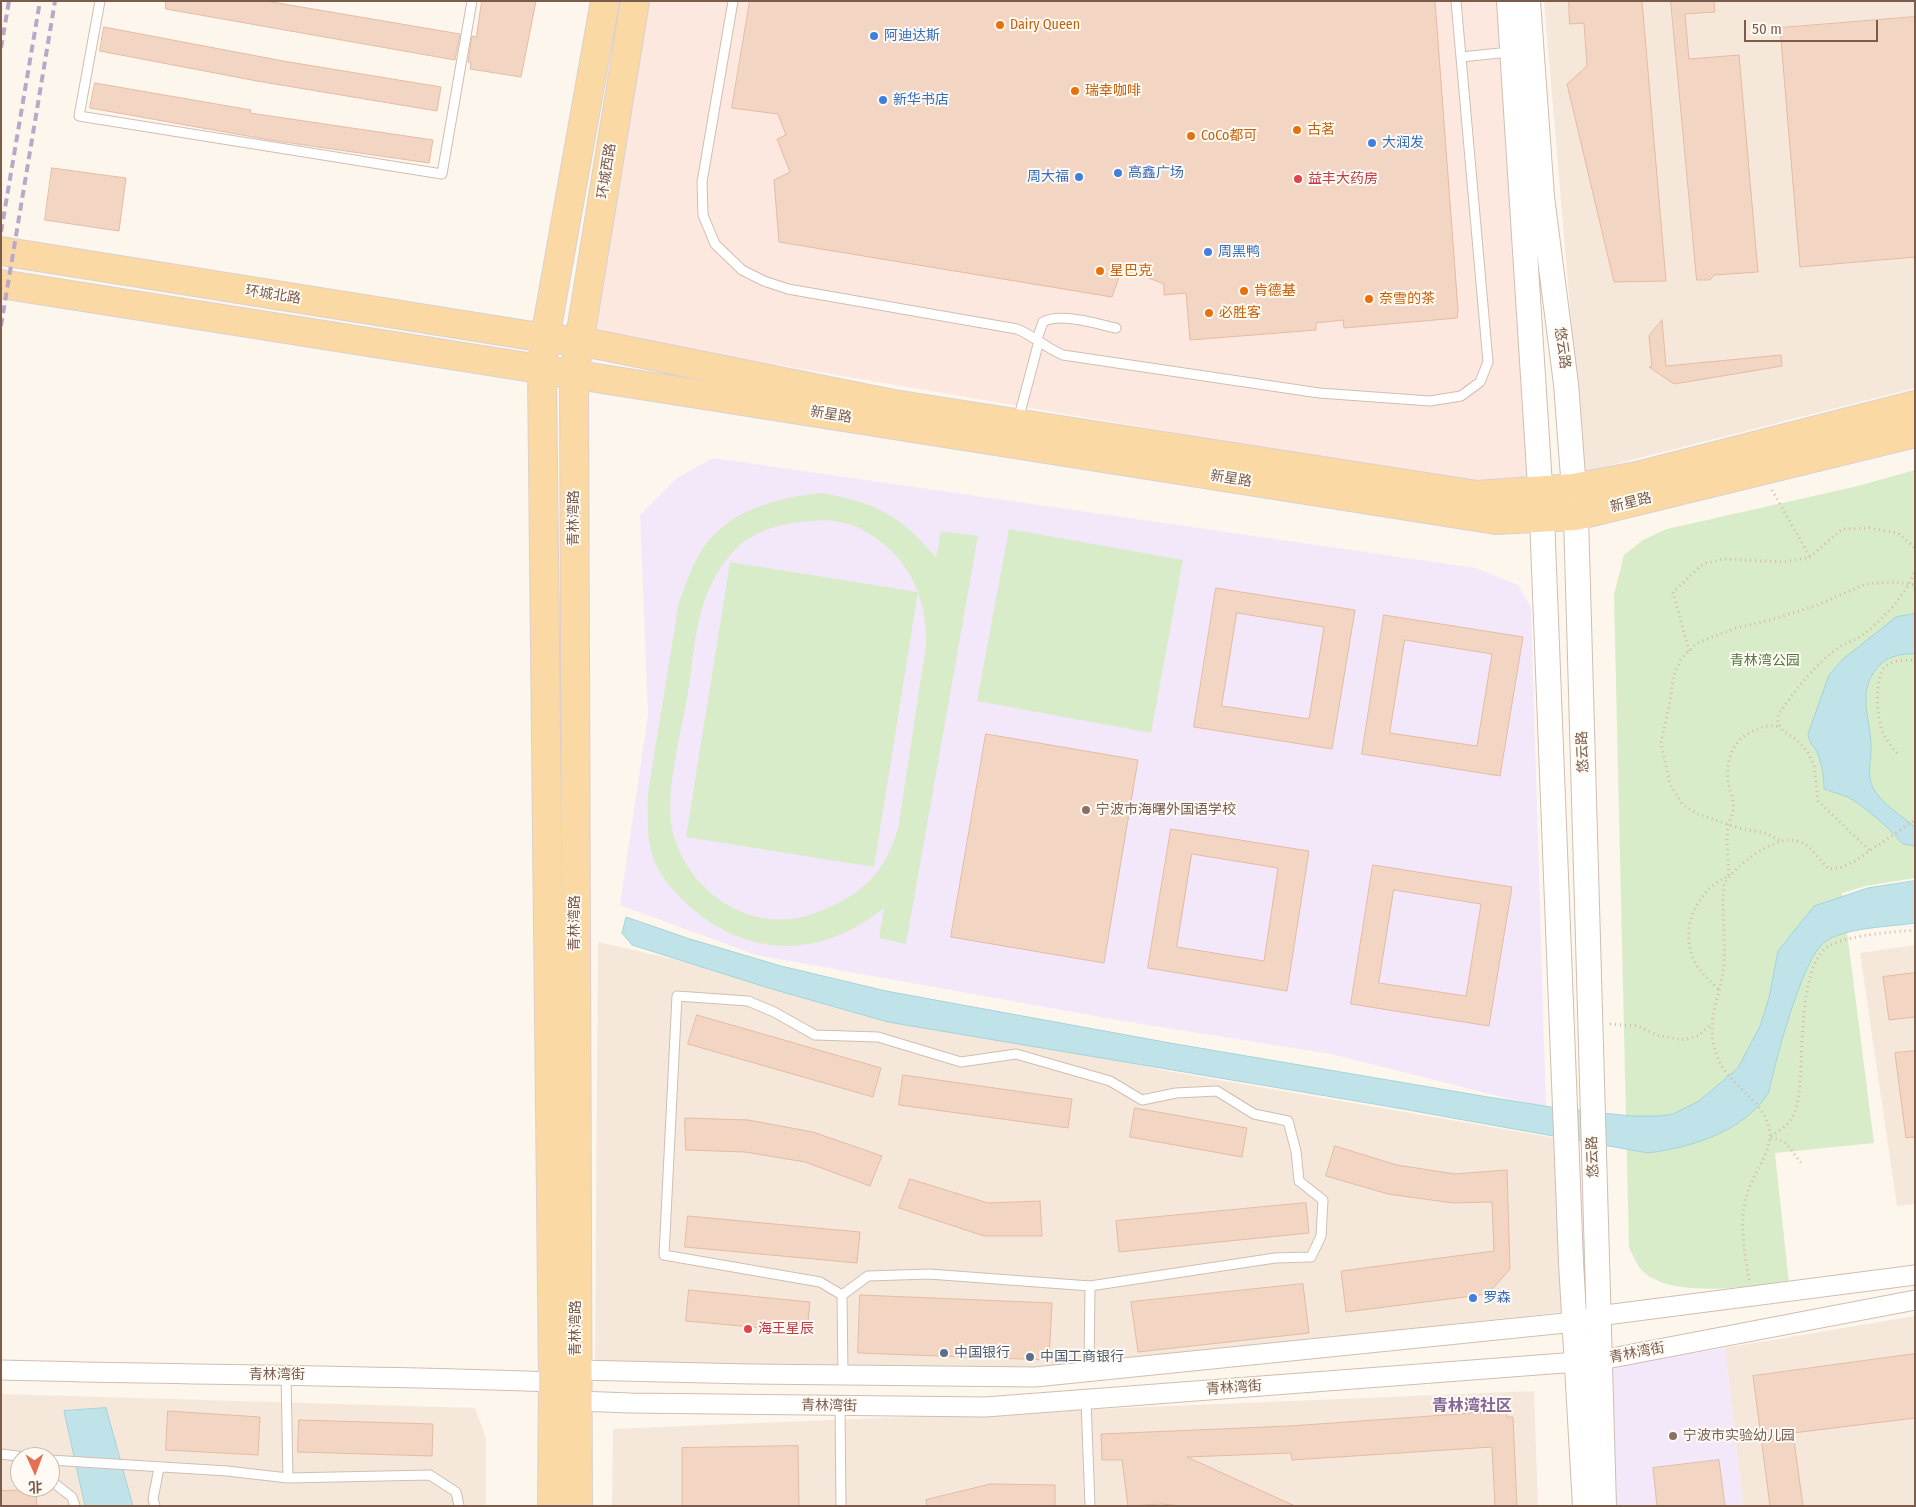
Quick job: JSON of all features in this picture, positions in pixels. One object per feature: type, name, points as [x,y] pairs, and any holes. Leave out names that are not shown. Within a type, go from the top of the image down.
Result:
[{"type":"main road","name":"青林湾路","points":[[578,1506],[577,1402],[565,1376],[542,371],[544,338],[605,1]]},
{"type":"main road","name":"环城西路","points":[[579,341],[635,1]]},
{"type":"main road","name":"环城北路","points":[[1,251],[544,338]]},
{"type":"main road","points":[[1,284],[542,371]]},
{"type":"main road","name":"新星路","points":[[544,338],[579,341],[893,404],[1477,495],[1573,488],[1637,476],[1915,405]]},
{"type":"main road","name":"青林湾路","points":[[552,1506],[565,1376],[574,374],[579,341]]},
{"type":"main road","name":"新星路","points":[[542,371],[574,374],[1454,515],[1496,520],[1576,516],[1915,433]]},
{"type":"street","name":"悠云路","points":[[1508,1],[1542,517],[1567,1164],[1585,1506]]},
{"type":"street","name":"悠云路","points":[[1528,1],[1542,197],[1566,384],[1576,516],[1604,1506]]},
{"type":"street","name":"青林湾街","points":[[1,1370],[385,1376],[843,1375],[1035,1377],[1574,1322],[1598,1316],[1915,1275]]},
{"type":"street","name":"青林湾街","points":[[577,1402],[985,1407],[1086,1400],[1601,1360],[1915,1300]]},
{"type":"lane","points":[[100,1],[79,116],[442,174],[472,1]]},
{"type":"lane","points":[[734,1],[702,182],[703,215],[715,244],[742,270],[764,281],[788,289],[1017,329],[1038,340],[1048,349],[1063,355],[1319,393],[1430,401],[1461,396],[1480,382],[1488,362],[1456,1]]},
{"type":"lane","points":[[1461,57],[1512,52]]},
{"type":"lane","points":[[1017,424],[1043,322],[1049,318],[1060,317],[1116,328]]},
{"type":"lane","points":[[677,996],[748,1001],[774,1012],[815,1035],[878,1037],[962,1062],[1016,1054],[1110,1081],[1142,1100],[1176,1093],[1217,1091],[1254,1114],[1288,1121],[1296,1151],[1299,1180],[1323,1200],[1321,1236],[1311,1256],[1275,1258],[1090,1286],[929,1274],[868,1276],[842,1295],[820,1282],[664,1255],[677,996]]},
{"type":"lane","points":[[1089,1372],[1090,1286]]},
{"type":"lane","points":[[842,1295],[843,1375]]},
{"type":"lane","points":[[286,1375],[288,1478]]},
{"type":"lane","points":[[1086,1400],[1090,1506]]},
{"type":"lane","points":[[840,1406],[841,1506]]},
{"type":"lane","points":[[60,1461],[288,1478],[430,1475],[456,1492],[459,1506]]},
{"type":"lane","points":[[155,1506],[154,1499],[158,1468]]},
{"type":"lane","points":[[60,1488],[72,1497],[76,1506]]},
{"type":"path","points":[[1762,471],[1810,556]]},
{"type":"path","points":[[1689,651],[1673,592],[1703,564],[1723,559],[1784,562],[1810,556],[1842,529],[1870,528],[1898,533],[1915,548]]},
{"type":"path","points":[[1780,727],[1778,715],[1819,664],[1835,650],[1863,635],[1910,584],[1915,571]]},
{"type":"path","points":[[1915,585],[1896,582],[1865,584],[1815,606],[1736,628],[1697,643],[1681,659],[1673,676],[1671,696],[1661,743],[1663,762],[1670,784],[1682,804],[1698,814],[1728,825],[1755,829],[1780,841],[1798,841],[1809,847],[1829,869],[1840,868],[1915,820]]},
{"type":"path","points":[[1897,753],[1882,731],[1879,718],[1878,684],[1886,666],[1900,661],[1915,660]]},
{"type":"path","points":[[1729,876],[1728,825],[1733,811],[1728,782],[1728,762],[1732,748],[1744,735],[1772,725],[1780,727],[1808,751],[1814,765],[1818,801],[1869,850]]},
{"type":"path","points":[[1771,1137],[1769,1123],[1764,1113],[1725,1069],[1717,1054],[1712,1024],[1724,965],[1724,884],[1729,876],[1749,859],[1780,841]]},
{"type":"path","points":[[1718,988],[1702,974],[1694,961],[1689,935],[1692,917],[1700,900],[1717,881],[1729,876]]},
{"type":"path","points":[[1751,1296],[1744,1228],[1745,1198],[1771,1137],[1790,1120],[1796,1107],[1804,1043],[1807,987],[1812,967],[1826,949],[1839,942],[1869,935],[1915,930]]},
{"type":"path","points":[[1590,1024],[1638,1026],[1657,1035],[1682,1040],[1698,1036],[1712,1024]]},
{"type":"path","points":[[1771,1137],[1785,1142],[1802,1164]]},
{"type":"shaded area","points":[[646,1],[1502,1],[1531,478],[1476,484],[591,333]]},
{"type":"shaded area","points":[[1544,1],[1915,1],[1915,388],[1584,472]]},
{"type":"shaded area","name":"宁波市海曙外国语学校","points":[[713,458],[1476,568],[1518,585],[1531,607],[1546,1108],[1331,1054],[1129,1022],[756,955],[620,905],[648,715],[640,515],[677,478]]},
{"type":"shaded area","points":[[598,942],[1161,1070],[1555,1138],[1564,1312],[1043,1368],[923,1368],[595,1362]]},
{"type":"shaded area","points":[[1915,945],[1915,1204],[1897,1206],[1860,953]]},
{"type":"shaded area","points":[[1915,1316],[1915,1506],[1743,1506],[1725,1348]]},
{"type":"shaded area","name":"宁波市实验幼儿园","points":[[1725,1348],[1743,1506],[1611,1506],[1611,1367]]},
{"type":"shaded area","points":[[1534,1391],[1538,1506],[612,1506],[613,1429]]},
{"type":"shaded area","points":[[1,1394],[475,1408],[486,1438],[486,1506],[1,1506]]},
{"type":"green space","name":"青林湾公园","points":[[1915,470],[1915,878],[1866,886],[1842,893],[1874,1143],[1775,1153],[1789,1283],[1712,1289],[1673,1285],[1656,1280],[1642,1271],[1629,1248],[1614,595],[1624,555],[1643,540],[1667,529],[1858,486]]},
{"type":"green space","points":[[823,493],[842,497],[858,501],[886,513],[911,531],[936,558],[941,531],[978,536],[906,944],[879,938],[884,908],[861,924],[838,936],[814,943],[790,946],[765,944],[741,938],[718,927],[682,899],[659,870],[650,847],[648,793],[679,602],[691,571],[700,553],[711,538],[738,516],[771,502]],"holes":[[[829,520],[859,528],[876,538],[890,550],[902,562],[911,576],[923,608],[926,645],[898,829],[885,860],[877,872],[858,891],[846,899],[815,913],[792,919],[768,919],[746,914],[726,904],[707,890],[692,872],[680,852],[672,829],[670,814],[672,780],[700,616],[714,578],[730,555],[740,545],[760,532],[782,525]]]},
{"type":"green space","points":[[1009,529],[1183,560],[1151,733],[977,701]]},
{"type":"green space","points":[[730,562],[918,592],[874,867],[686,837]]},
{"type":"water","points":[[1915,614],[1915,654],[1897,655],[1882,663],[1874,672],[1869,682],[1866,702],[1871,746],[1870,780],[1878,796],[1915,827],[1915,846],[1903,844],[1887,827],[1848,797],[1824,789],[1820,761],[1808,734],[1829,675],[1842,660],[1896,617]]},
{"type":"water","points":[[1915,881],[1915,923],[1868,928],[1844,933],[1825,942],[1816,952],[1807,968],[1791,1012],[1769,1092],[1758,1106],[1746,1118],[1716,1135],[1682,1147],[1648,1153],[1386,1106],[888,1022],[772,989],[632,945],[622,933],[626,917],[690,939],[781,966],[886,991],[1170,1043],[1488,1097],[1557,1108],[1631,1116],[1659,1116],[1673,1114],[1699,1101],[1738,1068],[1760,1026],[1769,998],[1778,951],[1814,906],[1868,888]]},
{"type":"water","points":[[106,1408],[133,1506],[85,1506],[64,1411]]},
{"type":"building","points":[[166,1],[266,1],[460,34],[455,60],[166,9]]},
{"type":"building","points":[[482,1],[536,1],[521,77],[470,69],[471,63],[468,62],[472,36],[476,37]]},
{"type":"building","name":"高鑫广场","points":[[750,1],[1435,1],[1458,310],[1457,318],[1344,328],[1343,320],[1316,323],[1316,330],[1190,340],[1186,293],[1164,295],[1164,284],[1141,275],[1119,277],[1112,297],[779,242],[774,180],[790,172],[777,139],[786,135],[778,114],[732,108]]},
{"type":"building","points":[[1569,1],[1642,1],[1666,281],[1614,282],[1567,84],[1587,66],[1584,23],[1570,24]]},
{"type":"building","points":[[1671,1],[1714,1],[1715,12],[1685,14],[1689,59],[1739,55],[1758,272],[1714,275],[1710,280],[1697,280]]},
{"type":"building","points":[[1915,17],[1915,257],[1800,267],[1780,28]]},
{"type":"building","points":[[104,27],[283,61],[441,87],[437,111],[257,81],[100,51]]},
{"type":"building","points":[[95,83],[251,110],[250,113],[433,140],[429,163],[270,140],[90,108]]},
{"type":"building","points":[[52,168],[126,178],[119,231],[45,220]]},
{"type":"building","points":[[1662,320],[1666,366],[1781,355],[1782,366],[1674,384],[1649,367],[1652,367],[1649,336]]},
{"type":"building","points":[[1216,588],[1355,610],[1332,749],[1194,727]],"holes":[[[1237,613],[1324,627],[1309,719],[1222,706]]]},
{"type":"building","points":[[1384,615],[1523,637],[1500,776],[1362,754]],"holes":[[[1405,640],[1492,654],[1477,746],[1390,733]]]},
{"type":"building","points":[[986,734],[1138,760],[1104,963],[951,937]]},
{"type":"building","points":[[1171,829],[1309,851],[1287,991],[1148,968]],"holes":[[[1192,854],[1278,868],[1264,961],[1177,947]]]},
{"type":"building","points":[[1373,865],[1512,887],[1489,1026],[1351,1004]],"holes":[[[1394,890],[1481,904],[1466,996],[1379,983]]]},
{"type":"building","points":[[1915,973],[1915,1017],[1889,1020],[1883,977]]},
{"type":"building","points":[[697,1015],[881,1068],[873,1097],[688,1044]]},
{"type":"building","points":[[1915,1051],[1915,1137],[1906,1138],[1895,1053]]},
{"type":"building","points":[[903,1075],[1072,1099],[1068,1128],[899,1105]]},
{"type":"building","points":[[1135,1108],[1247,1128],[1242,1157],[1130,1137]]},
{"type":"building","points":[[685,1118],[748,1120],[813,1132],[882,1156],[870,1186],[805,1162],[745,1152],[686,1150]]},
{"type":"building","points":[[1335,1146],[1397,1165],[1455,1174],[1507,1170],[1510,1269],[1488,1294],[1346,1312],[1341,1271],[1494,1251],[1492,1202],[1453,1203],[1388,1194],[1326,1176]]},
{"type":"building","points":[[910,1179],[988,1203],[1040,1201],[1042,1236],[984,1236],[899,1208]]},
{"type":"building","points":[[1306,1203],[1309,1233],[1119,1252],[1116,1221]]},
{"type":"building","points":[[688,1216],[860,1232],[857,1263],[685,1247]]},
{"type":"building","points":[[1303,1284],[1309,1333],[1138,1352],[1131,1302]]},
{"type":"building","points":[[689,1290],[810,1302],[807,1332],[686,1321]]},
{"type":"building","points":[[860,1295],[1052,1303],[1049,1360],[858,1353]]},
{"type":"building","points":[[1915,1354],[1915,1418],[1793,1433],[1803,1506],[1770,1506],[1753,1376]]},
{"type":"building","points":[[168,1411],[260,1417],[258,1455],[166,1450]]},
{"type":"building","points":[[1507,1411],[1507,1417],[1513,1417],[1517,1506],[1495,1506],[1492,1447],[1292,1460],[1291,1453],[1187,1457],[1295,1506],[1181,1506],[1162,1504],[1128,1506],[1122,1460],[1102,1460],[1101,1434],[1290,1426]]},
{"type":"building","points":[[299,1420],[433,1424],[432,1456],[298,1452]]},
{"type":"building","points":[[798,1446],[799,1506],[682,1506],[682,1448]]},
{"type":"building","points":[[1719,1460],[1725,1506],[1657,1506],[1653,1468]]},
{"type":"building","points":[[991,1484],[1055,1485],[1055,1506],[927,1506],[926,1500]]},
{"type":"building","points":[[1,1491],[10,1491],[10,1497],[36,1497],[37,1506],[1,1506]]},
{"type":"railway","points":[[1,48],[9,1]]},
{"type":"railway","points":[[1,232],[40,1]]},
{"type":"railway","points":[[1,326],[55,1]]},
{"type":"place","name":"Dairy Queen","points":[[1000,25]]},
{"type":"place","name":"阿迪达斯","points":[[874,36]]},
{"type":"place","name":"瑞幸咖啡","points":[[1075,91]]},
{"type":"place","name":"新华书店","points":[[883,100]]},
{"type":"place","name":"古茗","points":[[1297,130]]},
{"type":"place","name":"CoCo都可","points":[[1191,136]]},
{"type":"place","name":"大润发","points":[[1372,143]]},
{"type":"place","name":"高鑫广场","points":[[1118,173]]},
{"type":"place","name":"周大福","points":[[1079,177]]},
{"type":"place","name":"益丰大药房","points":[[1298,179]]},
{"type":"place","name":"周黑鸭","points":[[1208,252]]},
{"type":"place","name":"星巴克","points":[[1100,271]]},
{"type":"place","name":"肯德基","points":[[1244,291]]},
{"type":"place","name":"奈雪的茶","points":[[1369,299]]},
{"type":"place","name":"必胜客","points":[[1209,313]]},
{"type":"place","name":"宁波市海曙外国语学校","points":[[1086,810]]},
{"type":"place","name":"罗森","points":[[1473,1298]]},
{"type":"place","name":"海王星辰","points":[[748,1329]]},
{"type":"place","name":"中国银行","points":[[944,1353]]},
{"type":"place","name":"中国工商银行","points":[[1030,1357]]},
{"type":"place","name":"宁波市实验幼儿园","points":[[1673,1436]]},
{"type":"district","name":"青林湾社区","points":[[1472,1407]]}]
